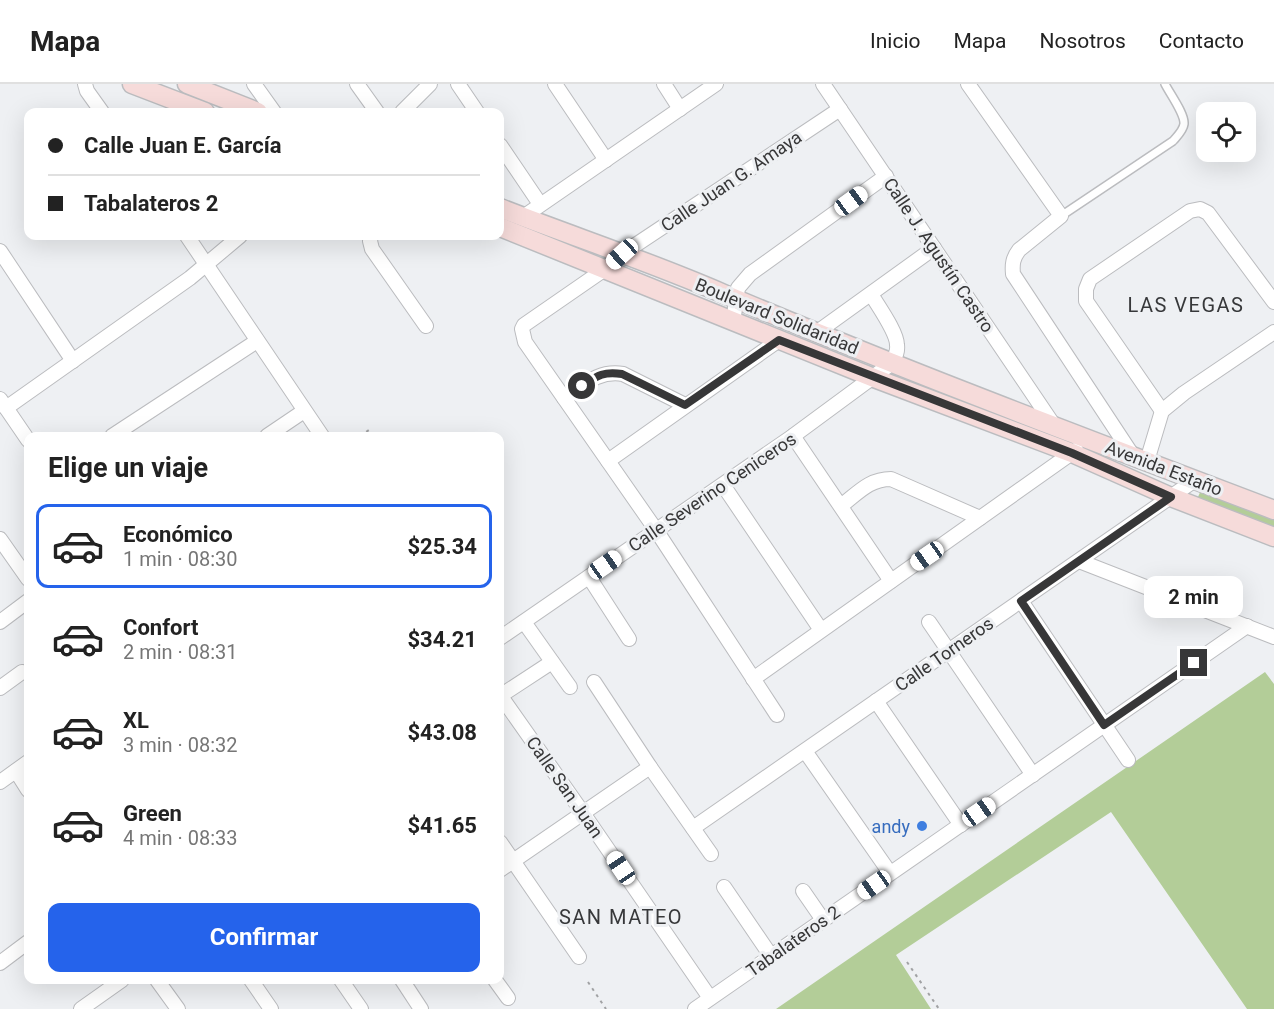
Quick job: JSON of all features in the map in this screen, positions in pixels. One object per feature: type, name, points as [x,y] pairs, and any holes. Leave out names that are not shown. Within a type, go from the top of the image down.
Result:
[{"type":"main road","points":[[132,84],[165,90],[198,108]]},
{"type":"main road","points":[[187,84],[248,108]]},
{"type":"main road","name":"Boulevard Solidaridad","points":[[504,210],[622,254],[1055,427]]},
{"type":"main road","name":"Boulevard Solidaridad","points":[[504,229],[874,378],[1072,453]]},
{"type":"main road","name":"Avenida Estaño","points":[[1055,427],[1274,510]]},
{"type":"main road","name":"Avenida Estaño","points":[[1072,453],[1171,497],[1274,537]]},
{"type":"street","points":[[85,84],[87,91],[99,108]]},
{"type":"street","points":[[254,84],[271,108]]},
{"type":"street","points":[[357,84],[374,108]]},
{"type":"street","points":[[406,108],[430,84]]},
{"type":"street","points":[[458,84],[474,108]]},
{"type":"street","points":[[555,84],[606,160]]},
{"type":"street","points":[[664,84],[681,109]]},
{"type":"street","points":[[523,217],[716,84]]},
{"type":"street","name":"Calle J. Agustín Castro","points":[[823,84],[1055,427]]},
{"type":"street","points":[[968,84],[1061,216],[1019,250],[1014,257],[1013,274],[1140,459]]},
{"type":"street","name":"Calle Juan G. Amaya","points":[[564,398],[525,342],[522,329],[524,325],[605,269],[622,254],[840,109]]},
{"type":"street","points":[[504,151],[540,204]]},
{"type":"street","points":[[733,322],[738,288],[750,274],[886,176]]},
{"type":"street","points":[[1162,411],[1086,301],[1086,289],[1090,279],[1190,211],[1200,209],[1209,213],[1274,302]]},
{"type":"street","points":[[190,240],[318,432]]},
{"type":"street","points":[[24,434],[3,404],[73,361],[190,279],[235,240]]},
{"type":"street","points":[[370,240],[372,249],[426,326]]},
{"type":"street","points":[[816,333],[934,248]]},
{"type":"street","points":[[0,251],[73,361]]},
{"type":"street","points":[[871,294],[898,343],[897,354],[892,363]]},
{"type":"street","points":[[1140,459],[1162,411],[1184,393],[1274,332]]},
{"type":"street","points":[[608,461],[779,340]]},
{"type":"street","points":[[117,432],[257,341]]},
{"type":"street","name":"Calle Severino Ceniceros","points":[[504,635],[793,436],[892,363]]},
{"type":"street","points":[[685,405],[622,374],[611,372],[600,374],[564,398],[656,530],[777,715]]},
{"type":"street","points":[[273,432],[304,411]]},
{"type":"street","points":[[793,436],[891,581]]},
{"type":"street","points":[[753,678],[1090,440]]},
{"type":"street","points":[[841,506],[871,482],[891,479],[980,518]]},
{"type":"street","name":"Calle Torneros","points":[[693,828],[1196,480]]},
{"type":"street","points":[[723,484],[821,630]]},
{"type":"street","points":[[0,539],[24,573]]},
{"type":"street","points":[[1079,561],[1274,637]]},
{"type":"street","points":[[589,577],[628,639]]},
{"type":"street","points":[[1021,601],[1128,760]]},
{"type":"street","points":[[0,622],[24,604]]},
{"type":"street","points":[[524,622],[570,687]]},
{"type":"street","points":[[929,622],[1033,775]]},
{"type":"street","name":"Tabalateros 2","points":[[695,1009],[1247,626]]},
{"type":"street","points":[[504,692],[552,662]]},
{"type":"street","points":[[0,688],[22,672]]},
{"type":"street","points":[[594,682],[711,854]]},
{"type":"street","name":"Calle San Juan","points":[[504,701],[710,998]]},
{"type":"street","points":[[876,701],[961,825]]},
{"type":"street","points":[[805,751],[890,873]]},
{"type":"street","points":[[0,782],[24,765]]},
{"type":"street","points":[[504,867],[650,767]]},
{"type":"street","points":[[16,771],[24,784]]},
{"type":"street","points":[[504,849],[579,957]]},
{"type":"street","points":[[724,886],[771,956]]},
{"type":"street","points":[[803,891],[823,920]]},
{"type":"street","points":[[0,963],[24,945]]},
{"type":"street","points":[[85,1008],[117,984]]},
{"type":"street","points":[[160,984],[178,1009]]},
{"type":"street","points":[[254,984],[271,1009]]},
{"type":"street","points":[[343,984],[361,1009]]},
{"type":"street","points":[[405,984],[421,1009]]},
{"type":"street","points":[[498,984],[508,998]]},
{"type":"lane","points":[[1061,216],[1173,141],[1182,131],[1184,124],[1182,115],[1165,84]]},
{"type":"path","points":[[907,962],[939,1009]]},
{"type":"path","points":[[588,982],[606,1009]]},
{"type":"green space","points":[[1201,490],[1274,519],[1274,527],[1198,497]]},
{"type":"green space","points":[[1265,672],[1274,684],[1274,1009],[1247,1009],[1111,812],[896,955],[931,1009],[776,1009]]},
{"type":"place","name":"andy","points":[[922,826]]},
{"type":"district","name":"LAS VEGAS","points":[[1186,305]]},
{"type":"district","name":"SAN MATEO","points":[[621,917]]},
{"type":"route","points":[[582,386],[600,374],[611,372],[622,374],[685,405],[779,340],[1072,453],[1171,497],[1021,601],[1104,725],[1194,663]]}]
